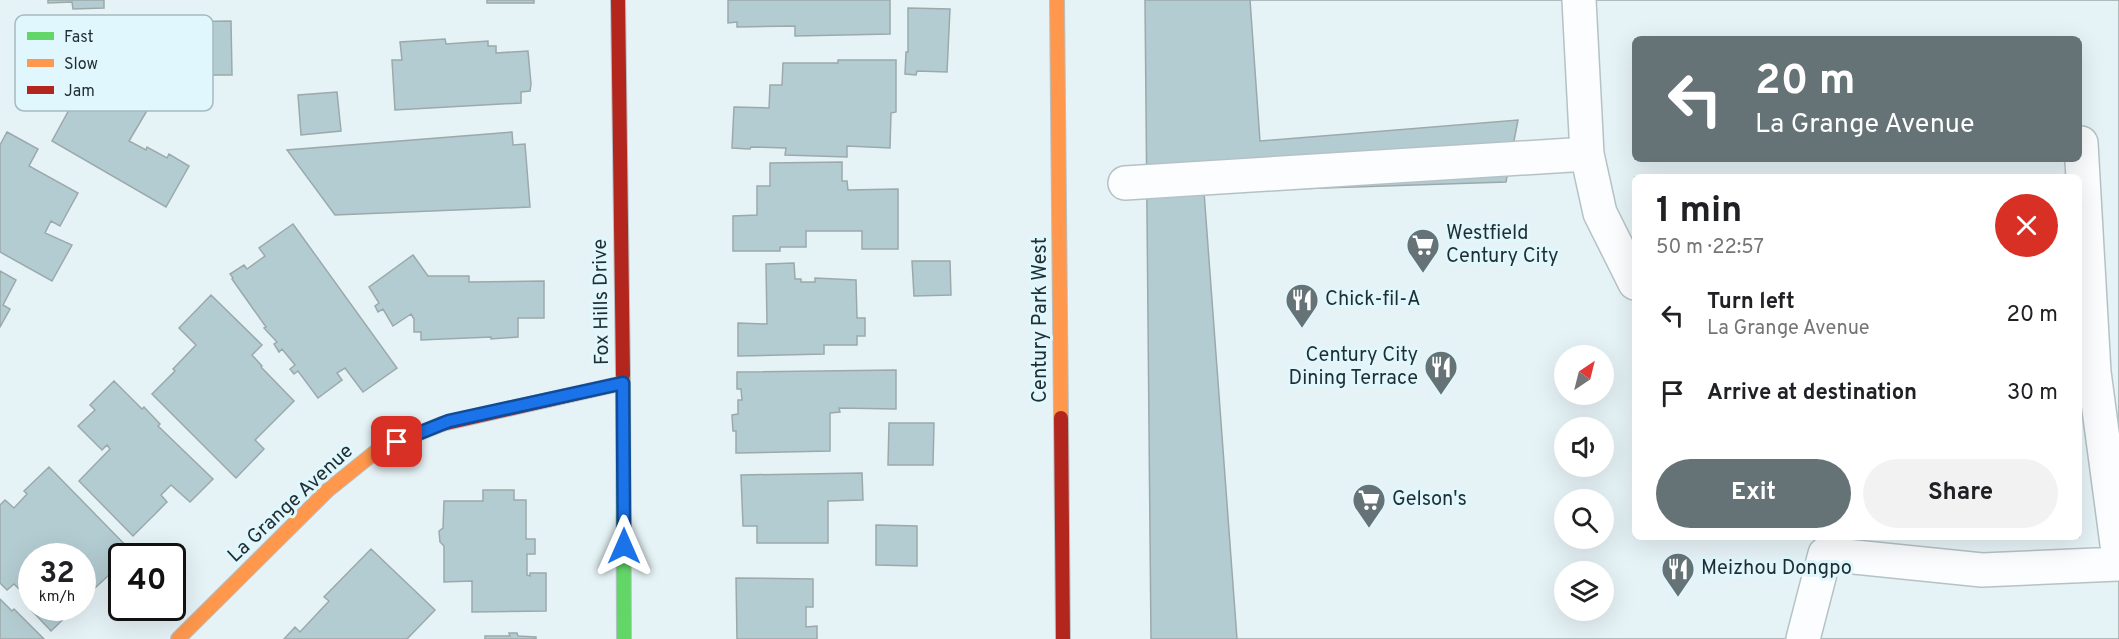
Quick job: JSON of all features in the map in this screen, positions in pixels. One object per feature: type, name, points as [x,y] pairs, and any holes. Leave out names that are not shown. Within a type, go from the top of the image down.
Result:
[{"type":"street","name":"Fox Hills Drive","points":[[618,0],[624,639]]},
{"type":"street","name":"Century Park West","points":[[1057,0],[1063,639]]},
{"type":"street","points":[[1579,0],[1587,154],[1600,213],[1632,277]]},
{"type":"street","points":[[1125,183],[1587,154]]},
{"type":"street","points":[[2082,157],[2097,372],[2119,559]]},
{"type":"street","name":"La Grange Avenue","points":[[178,639],[328,490],[379,449],[449,421],[623,383]]},
{"type":"street","points":[[1803,639],[1824,546],[1982,570],[2119,564]]},
{"type":"building","points":[[48,0],[104,0],[104,8],[73,9],[72,2],[48,3]]},
{"type":"building","points":[[487,0],[534,0],[534,3],[487,3]]},
{"type":"building","points":[[728,0],[890,0],[890,34],[795,36],[795,26],[737,27],[737,22],[728,23]]},
{"type":"building","name":"Westfield Century City","points":[[1145,0],[2119,0],[2119,639],[1151,639]]},
{"type":"building","name":"Westfield Century City","points":[[1250,0],[2119,0],[2119,639],[1237,639],[1204,192],[1506,182],[1518,120],[1260,141]]},
{"type":"building","points":[[908,8],[950,9],[947,72],[917,71],[916,75],[905,74],[906,52],[908,52]]},
{"type":"building","points":[[213,21],[231,21],[232,75],[213,75]]},
{"type":"building","points":[[445,39],[446,44],[488,41],[488,46],[496,46],[496,53],[528,51],[530,91],[521,92],[521,103],[395,110],[392,60],[402,60],[400,42]]},
{"type":"building","points":[[838,60],[896,60],[896,112],[891,113],[890,148],[847,146],[847,157],[785,155],[786,148],[732,148],[734,107],[769,108],[770,85],[782,85],[783,63],[838,63]]},
{"type":"building","points":[[337,92],[341,131],[301,135],[298,95]]},
{"type":"building","points":[[68,111],[147,111],[129,141],[146,150],[147,147],[167,158],[169,154],[189,166],[166,207],[52,141]]},
{"type":"building","points":[[7,132],[38,149],[29,166],[78,193],[60,226],[51,221],[45,233],[72,245],[52,281],[0,252],[0,145]]},
{"type":"building","points":[[512,132],[513,145],[525,144],[530,207],[335,215],[287,150]]},
{"type":"building","points":[[842,162],[842,181],[847,181],[848,190],[898,189],[898,249],[862,249],[862,231],[806,231],[806,247],[780,247],[780,251],[733,251],[733,216],[757,215],[757,186],[770,186],[770,163]]},
{"type":"building","points":[[293,224],[397,368],[363,392],[345,368],[337,373],[342,380],[318,398],[298,371],[294,374],[290,369],[295,365],[282,349],[279,352],[274,344],[277,342],[264,328],[266,327],[232,279],[230,274],[244,265],[247,269],[265,256],[259,248]]},
{"type":"building","points":[[413,255],[428,276],[469,276],[469,282],[544,281],[544,318],[518,318],[518,337],[421,340],[421,332],[414,332],[414,319],[411,314],[393,326],[383,309],[378,312],[375,306],[379,303],[369,287]]},
{"type":"building","points":[[912,261],[950,261],[951,295],[914,296]]},
{"type":"building","points":[[794,263],[795,279],[801,279],[801,282],[815,282],[815,278],[856,280],[857,318],[865,318],[865,336],[857,336],[857,345],[824,345],[824,354],[738,356],[738,323],[767,324],[766,264]]},
{"type":"building","points":[[0,271],[16,280],[3,305],[10,309],[0,327]]},
{"type":"building","points":[[211,295],[262,345],[252,355],[294,401],[255,440],[264,449],[236,478],[152,394],[196,345],[179,328]]},
{"type":"building","points":[[896,370],[896,409],[839,408],[840,412],[830,413],[830,451],[736,453],[736,431],[733,431],[732,415],[738,414],[738,400],[742,400],[741,389],[737,389],[737,372]]},
{"type":"building","points":[[114,381],[142,409],[144,407],[160,424],[158,426],[213,479],[190,502],[171,485],[161,495],[167,502],[133,536],[79,481],[110,449],[107,445],[102,450],[78,426],[95,410],[90,405]]},
{"type":"building","points":[[889,423],[934,423],[933,465],[888,465]]},
{"type":"building","points":[[49,467],[123,543],[108,543],[108,576],[96,587],[96,543],[18,543],[18,588],[14,584],[7,590],[0,583],[0,505],[5,500],[14,508],[27,494],[24,491]]},
{"type":"building","points":[[862,473],[863,500],[828,501],[828,543],[757,543],[757,526],[743,526],[741,475]]},
{"type":"building","points":[[483,490],[514,490],[514,500],[526,500],[526,539],[535,539],[535,554],[527,554],[527,575],[546,573],[546,611],[472,612],[472,581],[444,582],[444,546],[440,542],[439,531],[443,528],[444,501],[483,501]]},
{"type":"building","points":[[876,525],[917,526],[917,566],[876,565]]},
{"type":"building","points":[[371,549],[435,610],[407,639],[284,639],[295,627],[300,632],[329,601],[324,597]]},
{"type":"building","points":[[736,578],[813,579],[813,607],[806,607],[806,627],[817,626],[817,639],[737,639]]},
{"type":"building","points":[[0,599],[12,611],[14,609],[18,613],[18,621],[26,621],[44,639],[0,639]]},
{"type":"building","points":[[41,621],[61,621],[51,631]]},
{"type":"building","points":[[509,633],[536,637],[536,639],[485,639],[485,636],[510,636]]},
{"type":"traffic: fast","points":[[623,375],[624,639]]},
{"type":"traffic: slow","points":[[1057,0],[1061,418]]},
{"type":"traffic: slow","points":[[178,639],[328,490],[379,449],[442,424]]},
{"type":"traffic: jam","points":[[618,0],[623,375]]},
{"type":"traffic: jam","points":[[442,424],[623,383]]},
{"type":"traffic: jam","points":[[1061,418],[1063,639]]},
{"type":"place","name":"Westfield Century City","points":[[1423,274]]},
{"type":"place","name":"Chick-fil-A","points":[[1302,329]]},
{"type":"place","name":"Century City Dining Terrace","points":[[1441,396]]},
{"type":"place","name":"Gelson's","points":[[1369,529]]},
{"type":"place","name":"Meizhou Dongpo","points":[[1678,598]]},
{"type":"route","points":[[397,442],[449,421],[623,383],[624,546]]}]
